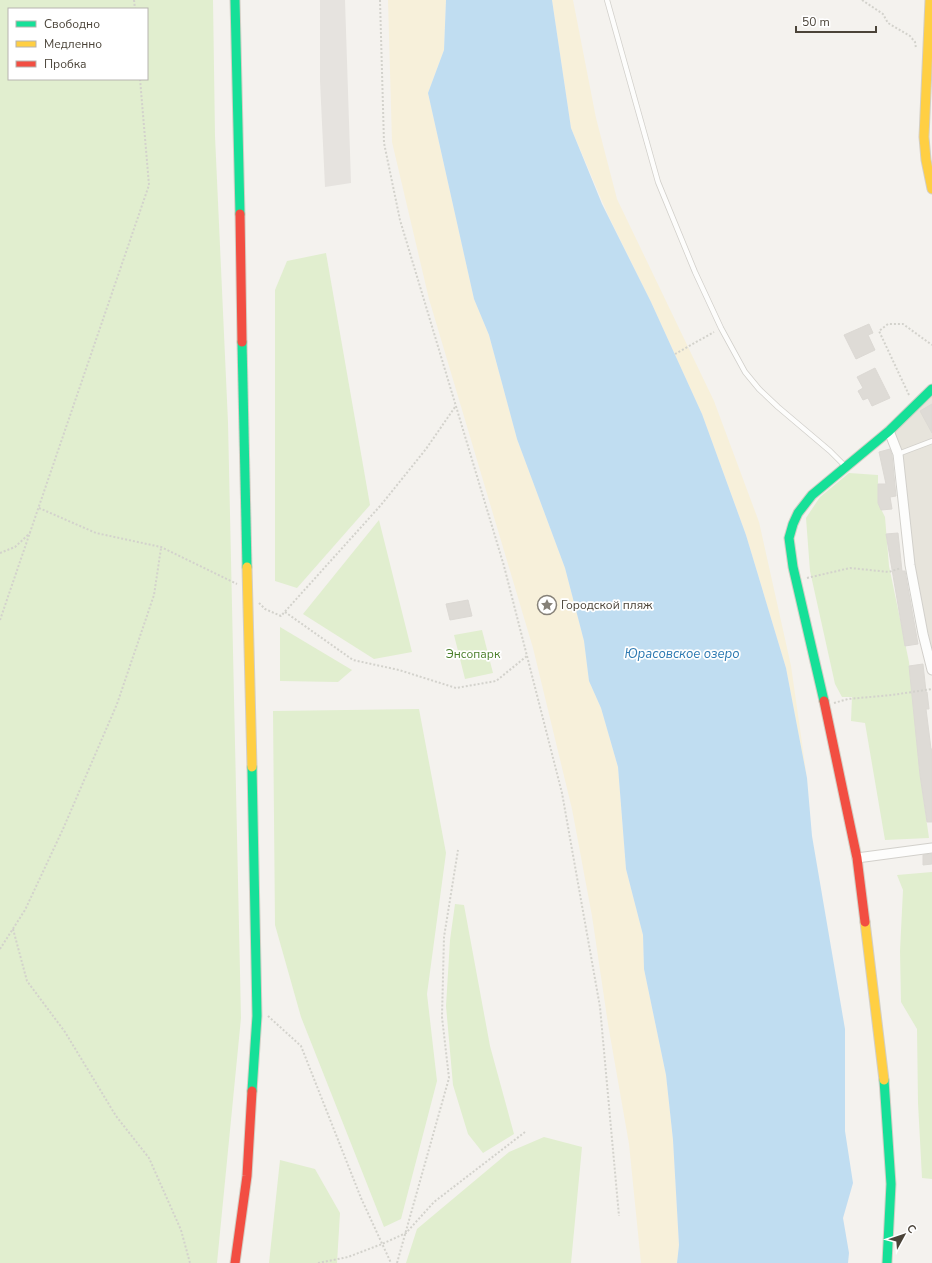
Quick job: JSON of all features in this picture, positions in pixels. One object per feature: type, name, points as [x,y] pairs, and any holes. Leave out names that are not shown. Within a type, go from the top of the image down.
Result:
[{"type":"main road","points":[[235,0],[257,1006],[247,1176],[235,1263]]},
{"type":"main road","points":[[930,0],[924,137],[926,160],[932,189]]},
{"type":"main road","points":[[887,1263],[891,1184],[886,1095],[857,858],[825,706],[790,554],[790,538],[793,524],[804,504],[812,494],[889,431],[932,389]]},
{"type":"street","points":[[889,431],[898,454],[910,565],[928,632],[932,670]]},
{"type":"street","points":[[857,858],[932,848]]},
{"type":"lane","points":[[607,0],[658,182],[695,272],[721,328],[746,372],[759,389],[830,451],[846,467]]},
{"type":"lane","points":[[898,454],[932,441]]},
{"type":"path","points":[[380,0],[384,143],[400,220],[504,566],[562,793],[600,1007],[619,1216]]},
{"type":"path","points":[[862,0],[883,14],[888,23],[910,36],[915,42],[916,52],[928,53]]},
{"type":"path","points":[[0,620],[149,185],[140,80]]},
{"type":"path","points":[[916,404],[908,393],[879,331],[888,324],[902,324],[932,345]]},
{"type":"path","points":[[675,354],[721,328]]},
{"type":"path","points":[[39,508],[96,534],[161,547],[248,589],[265,609],[281,616],[381,505],[426,449],[455,407]]},
{"type":"path","points":[[0,553],[15,547],[31,533]]},
{"type":"path","points":[[0,949],[25,910],[63,830],[117,704],[154,595],[161,547]]},
{"type":"path","points":[[796,581],[850,568],[889,572],[910,565]]},
{"type":"path","points":[[285,612],[353,660],[399,670],[456,688],[496,681],[527,656]]},
{"type":"path","points":[[825,706],[848,699],[892,695],[932,689]]},
{"type":"path","points":[[397,1263],[449,1078],[442,1017],[444,937],[458,850]]},
{"type":"path","points":[[13,928],[27,981],[65,1032],[116,1116],[149,1158],[181,1230],[190,1263]]},
{"type":"path","points":[[257,1006],[301,1046],[361,1198],[391,1263]]},
{"type":"path","points":[[318,1263],[348,1257],[406,1233],[434,1202],[525,1132]]},
{"type":"shaded area","points":[[320,0],[345,0],[351,183],[325,187],[320,81]]},
{"type":"shaded area","points":[[932,389],[932,670],[923,634],[898,454],[889,431]]},
{"type":"green space","points":[[0,0],[213,0],[215,136],[228,422],[241,1018],[217,1263],[0,1263]]},
{"type":"green space","points":[[326,253],[370,505],[297,588],[275,581],[275,290],[287,261]]},
{"type":"green space","points":[[849,473],[878,475],[878,503],[885,517],[889,566],[909,662],[920,775],[929,838],[885,840],[865,723],[851,721],[852,697],[842,697],[835,684],[810,571],[806,518],[820,497]]},
{"type":"green space","points":[[379,520],[412,652],[374,659],[303,614]]},
{"type":"green space","points":[[280,627],[352,670],[338,682],[280,681]]},
{"type":"green space","name":"Энсопарк","points":[[482,630],[493,673],[465,679],[454,635]]},
{"type":"green space","points":[[419,709],[446,853],[427,994],[437,1081],[401,1219],[384,1227],[301,1017],[275,925],[273,711]]},
{"type":"green space","points":[[932,872],[932,1179],[922,1178],[918,1103],[917,1029],[901,1002],[900,951],[903,890],[897,875]]},
{"type":"green space","points":[[455,904],[464,905],[490,1046],[514,1134],[483,1153],[468,1134],[453,1085],[446,1006],[450,940]]},
{"type":"green space","points":[[544,1137],[582,1147],[571,1263],[406,1263],[417,1229],[509,1152]]},
{"type":"green space","points":[[280,1160],[315,1169],[340,1213],[337,1263],[269,1263]]},
{"type":"sand","name":"Городской пляж","points":[[388,0],[446,0],[444,50],[428,93],[474,299],[489,335],[517,439],[565,568],[584,641],[589,681],[601,708],[618,767],[626,869],[643,935],[644,969],[666,1075],[673,1140],[679,1245],[677,1263],[641,1263],[629,1144],[608,1024],[592,916],[572,809],[533,648],[429,299],[392,142]]},
{"type":"sand","points":[[552,0],[573,0],[596,118],[617,199],[714,401],[759,522],[791,666],[807,778],[786,668],[746,535],[702,414],[651,302],[608,215],[571,128]]},
{"type":"water","name":"Юрасовское озеро","points":[[446,0],[552,0],[571,128],[602,204],[651,302],[702,414],[746,535],[786,668],[807,778],[812,836],[845,1029],[845,1131],[853,1183],[843,1218],[849,1253],[848,1263],[677,1263],[679,1245],[673,1140],[666,1075],[644,969],[643,935],[626,869],[618,767],[601,708],[589,681],[584,641],[565,568],[517,439],[489,335],[474,299],[428,93],[444,50]]},
{"type":"building","points":[[869,324],[873,333],[868,335],[875,350],[856,359],[844,335]]},
{"type":"building","points":[[875,368],[890,398],[872,406],[868,398],[863,400],[858,391],[863,388],[857,377]]},
{"type":"building","points":[[932,404],[932,433],[920,411]]},
{"type":"building","points":[[890,449],[892,455],[896,496],[890,497],[892,509],[881,510],[878,503],[878,484],[886,484],[879,452]]},
{"type":"building","points":[[898,533],[902,571],[905,571],[918,644],[905,646],[886,534]]},
{"type":"building","points":[[468,600],[472,616],[450,620],[446,604]]},
{"type":"building","points":[[923,664],[929,709],[926,709],[932,749],[932,822],[927,822],[920,775],[909,666]]},
{"type":"building","points":[[932,854],[932,864],[923,865],[923,855]]},
{"type":"traffic: fast","points":[[235,0],[240,214]]},
{"type":"traffic: fast","points":[[242,342],[247,567]]},
{"type":"traffic: fast","points":[[824,701],[793,567],[789,538],[793,524],[798,513],[812,495],[889,431],[932,389]]},
{"type":"traffic: fast","points":[[252,767],[257,1016],[252,1091]]},
{"type":"traffic: fast","points":[[884,1080],[891,1184],[887,1263]]},
{"type":"traffic: slow","points":[[930,0],[924,137],[926,160],[932,189]]},
{"type":"traffic: slow","points":[[247,567],[252,767]]},
{"type":"traffic: slow","points":[[865,922],[884,1080]]},
{"type":"traffic: jam","points":[[240,214],[242,342]]},
{"type":"traffic: jam","points":[[824,701],[857,858],[865,922]]},
{"type":"traffic: jam","points":[[235,1263],[247,1176],[252,1091]]},
{"type":"place","name":"Городской пляж","points":[[547,605]]}]
